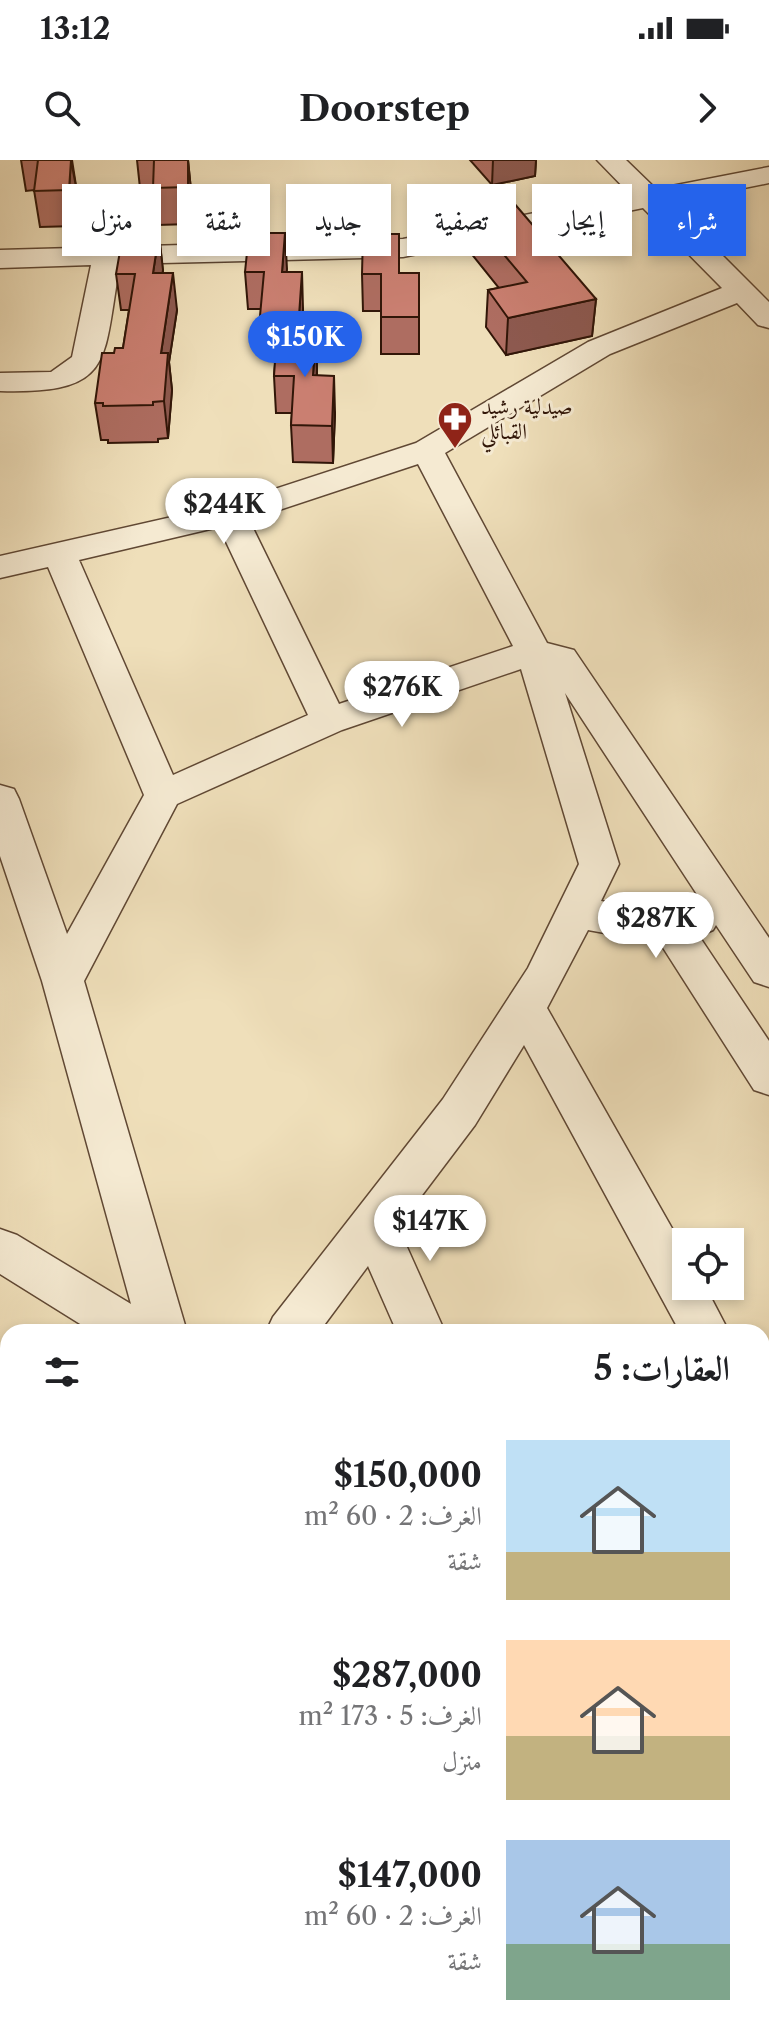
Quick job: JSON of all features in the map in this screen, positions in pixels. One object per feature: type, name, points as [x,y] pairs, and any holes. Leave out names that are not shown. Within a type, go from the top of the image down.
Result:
[{"type":"street","points":[[611,160],[648,197]]},
{"type":"street","points":[[720,184],[769,175]]},
{"type":"street","points":[[161,255],[403,248],[648,197]]},
{"type":"street","points":[[0,259],[107,256],[87,359],[80,371],[54,382],[0,382]]},
{"type":"street","points":[[706,256],[769,319]]},
{"type":"street","points":[[0,567],[230,515],[427,450],[599,348],[741,291]]},
{"type":"street","points":[[296,1324],[459,1112],[545,976],[599,864],[534,652],[427,450]]},
{"type":"street","points":[[230,515],[329,721]]},
{"type":"street","points":[[59,553],[163,795]]},
{"type":"street","points":[[63,981],[163,795],[329,721],[534,652],[561,659],[769,971]]},
{"type":"street","points":[[0,799],[63,981],[161,1324]]},
{"type":"street","points":[[576,912],[673,930],[727,908]]},
{"type":"street","points":[[673,930],[769,1077]]},
{"type":"street","points":[[525,1008],[701,1324]]},
{"type":"street","points":[[373,1223],[417,1324]]},
{"type":"street","points":[[0,1249],[122,1324]]},
{"type":"building","points":[[38,160],[71,160],[69,184],[62,184],[62,190],[34,191]]},
{"type":"building","points":[[154,160],[188,160],[188,184],[161,188],[161,184],[153,184]]},
{"type":"building","points":[[516,206],[532,224],[532,256],[559,256],[596,299],[508,318],[488,290],[527,282],[505,256],[516,256]]},
{"type":"building","points":[[270,233],[285,233],[282,272],[302,272],[299,316],[260,316],[264,272],[245,272],[247,256],[270,256]]},
{"type":"building","points":[[391,234],[399,234],[399,273],[419,273],[419,317],[381,317],[381,274],[362,274],[362,256],[391,256]]},
{"type":"building","points":[[119,256],[156,256],[153,273],[173,273],[161,353],[168,353],[164,401],[153,402],[153,405],[103,406],[103,403],[95,403],[102,353],[114,353],[115,348],[123,348],[135,274],[116,274]]},
{"type":"building","points":[[277,331],[316,331],[313,375],[334,376],[332,426],[291,425],[294,376],[274,376]]},
{"type":"place","name":"صيدلية رشيد القبائلي","points":[[455,450]]}]
